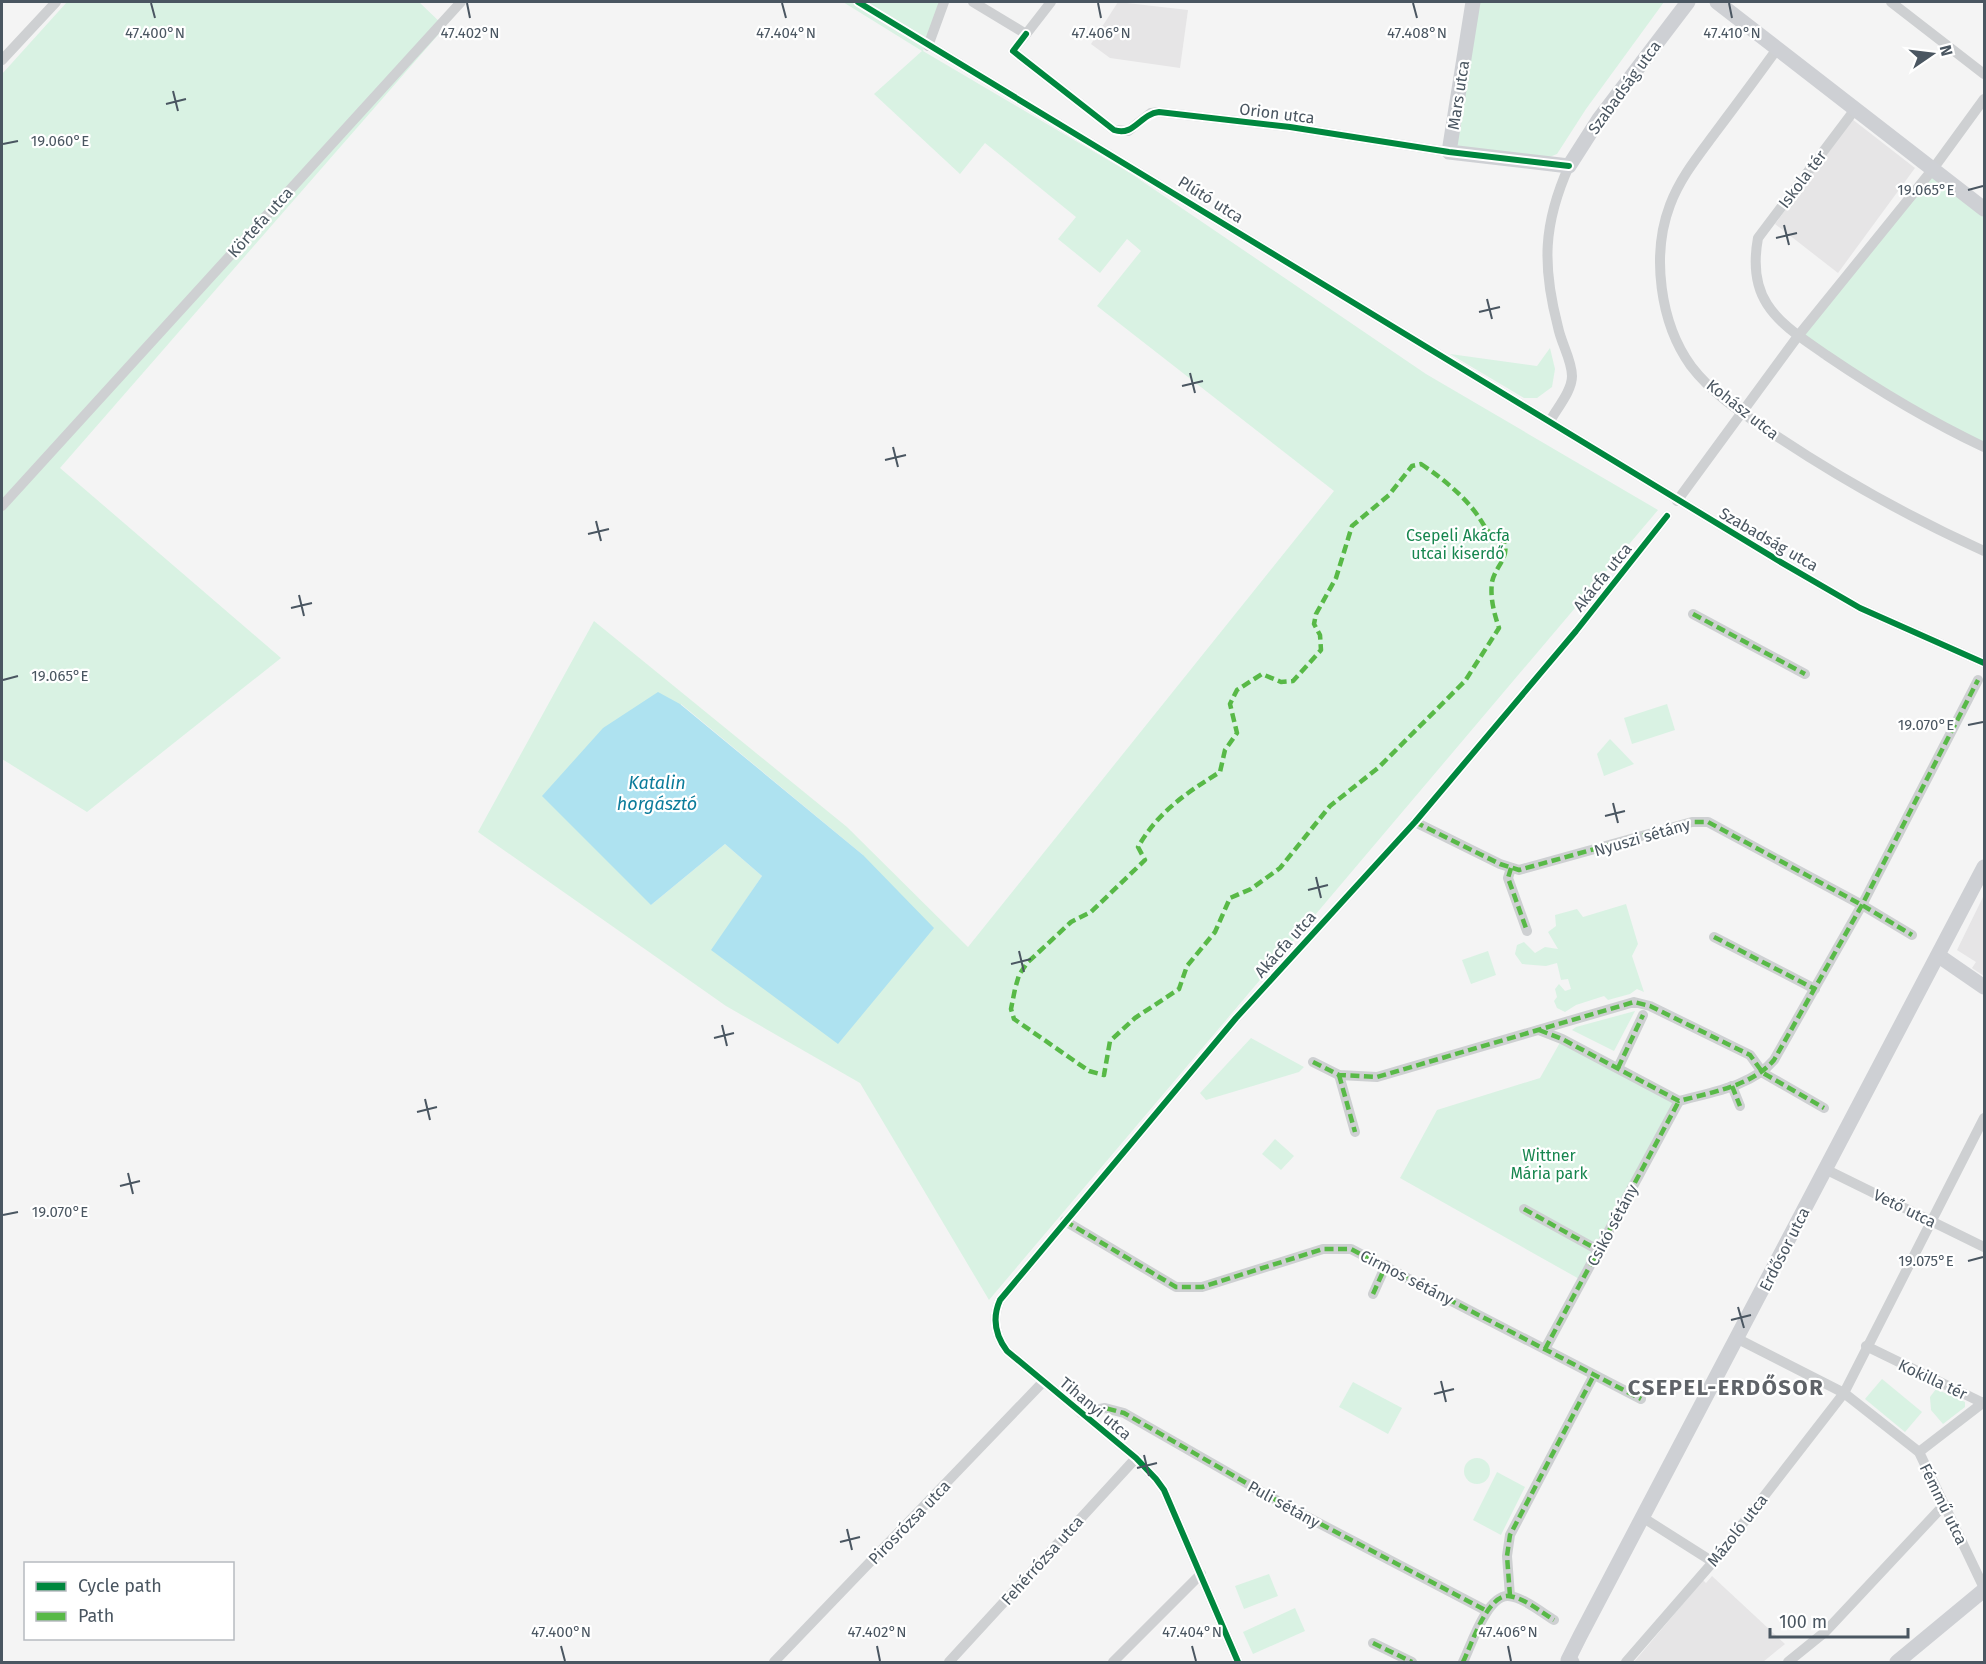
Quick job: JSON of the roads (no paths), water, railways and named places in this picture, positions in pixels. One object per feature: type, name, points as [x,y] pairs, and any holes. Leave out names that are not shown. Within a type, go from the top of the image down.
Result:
[{"type":"street","points":[[2,60],[56,2]]},
{"type":"street","name":"Körtefa utca","points":[[2,506],[461,2]]},
{"type":"street","name":"Plútó utca","points":[[858,2],[1550,421]]},
{"type":"street","points":[[928,46],[944,2]]},
{"type":"street","points":[[973,2],[1026,34],[1051,2]]},
{"type":"street","name":"Mars utca","points":[[1449,152],[1473,2]]},
{"type":"street","name":"Szabadság utca","points":[[1688,2],[1599,119],[1569,166],[1549,222],[1546,259],[1554,315],[1572,377],[1569,388],[1550,421],[1677,501],[1860,608],[1984,663]]},
{"type":"street","points":[[1717,2],[1984,208]]},
{"type":"street","points":[[1891,2],[1984,74]]},
{"type":"street","name":"Orion utca","points":[[1026,34],[1013,51],[1114,130],[1122,133],[1128,132],[1151,113],[1159,112],[1569,166]]},
{"type":"street","name":"Kohász utca","points":[[1777,49],[1678,185],[1664,222],[1660,266],[1665,304],[1679,345],[1691,365],[1707,383],[1741,412],[1876,498],[1984,551]]},
{"type":"street","points":[[1677,501],[1798,336],[1933,170],[1984,99]]},
{"type":"street","name":"Iskola tér","points":[[1856,108],[1758,238],[1756,270],[1766,303],[1798,336],[1860,378],[1952,432],[1984,447]]},
{"type":"street","name":"Akácfa utca","points":[[996,1310],[1000,1300],[1236,1018],[1415,822],[1576,631],[1667,516]]},
{"type":"street","points":[[1694,614],[1805,674]]},
{"type":"street","points":[[1539,1030],[1618,1068],[1679,1101],[1732,1086],[1763,1073],[1774,1060],[1862,905],[1978,680]]},
{"type":"street","name":"Nyuszi sétány","points":[[1415,822],[1511,868],[1529,869],[1701,821],[1713,824],[1862,905],[1912,935]]},
{"type":"street","name":"Erdősor utca","points":[[1569,1662],[1642,1517],[1738,1339],[1825,1168],[1984,867]]},
{"type":"street","points":[[1511,868],[1508,878],[1527,931]]},
{"type":"street","points":[[1714,937],[1815,989]]},
{"type":"street","points":[[1939,956],[1984,987]]},
{"type":"street","points":[[1313,1062],[1338,1075],[1377,1077],[1625,1004],[1642,1003],[1750,1055],[1763,1073],[1824,1108]]},
{"type":"street","points":[[1618,1068],[1643,1015]]},
{"type":"street","points":[[1338,1075],[1355,1132]]},
{"type":"street","points":[[1732,1086],[1740,1106]]},
{"type":"street","name":"Csikó sétány","points":[[1545,1349],[1679,1101]]},
{"type":"street","points":[[1844,1393],[1866,1346],[1981,1133],[1984,1118]]},
{"type":"street","name":"Vető utca","points":[[1825,1168],[1984,1247]]},
{"type":"street","points":[[1524,1209],[1598,1250]]},
{"type":"street","name":"Cirmos sétány","points":[[1065,1221],[1130,1262],[1176,1287],[1186,1288],[1202,1287],[1323,1249],[1351,1249],[1386,1265],[1641,1399]]},
{"type":"street","points":[[1373,1294],[1386,1265]]},
{"type":"street","name":"Tihanyi utca","points":[[996,1310],[995,1322],[1001,1344],[1043,1382],[1136,1458],[1164,1490],[1238,1662]]},
{"type":"street","points":[[1738,1339],[1844,1393],[1919,1452]]},
{"type":"street","name":"Kokilla tér","points":[[1866,1346],[1984,1402],[1919,1452]]},
{"type":"street","points":[[1510,1596],[1507,1556],[1510,1535],[1594,1375]]},
{"type":"street","name":"Pirosrózsa utca","points":[[774,1662],[1043,1382]]},
{"type":"street","name":"Mázoló utca","points":[[1626,1662],[1713,1562],[1844,1393]]},
{"type":"street","name":"Puli sétány","points":[[1081,1413],[1105,1408],[1125,1413],[1290,1508],[1487,1611]]},
{"type":"street","name":"Fémmű utca","points":[[1919,1452],[1984,1589]]},
{"type":"street","name":"Fehérrózsa utca","points":[[949,1662],[1136,1458]]},
{"type":"street","points":[[1788,1662],[1825,1632],[1944,1505]]},
{"type":"street","points":[[1642,1517],[1713,1562]]},
{"type":"street","points":[[1113,1662],[1201,1574]]},
{"type":"street","points":[[1897,1662],[1984,1589]]},
{"type":"street","points":[[1463,1662],[1492,1602],[1510,1596],[1554,1620]]},
{"type":"street","points":[[1373,1643],[1412,1662]]},
{"type":"water","name":"Katalin horgásztó","points":[[658,692],[680,704],[863,855],[934,928],[838,1044],[711,950],[762,876],[725,844],[651,905],[542,796],[603,728]]},
{"type":"district","name":"CSEPEL-ERDŐSOR","points":[[1726,1387]]},
{"type":"park label","name":"Csepeli Akácfa utcai kiserdő","points":[[1458,544]]},
{"type":"park label","name":"Wittner Mária park","points":[[1549,1164]]}]
